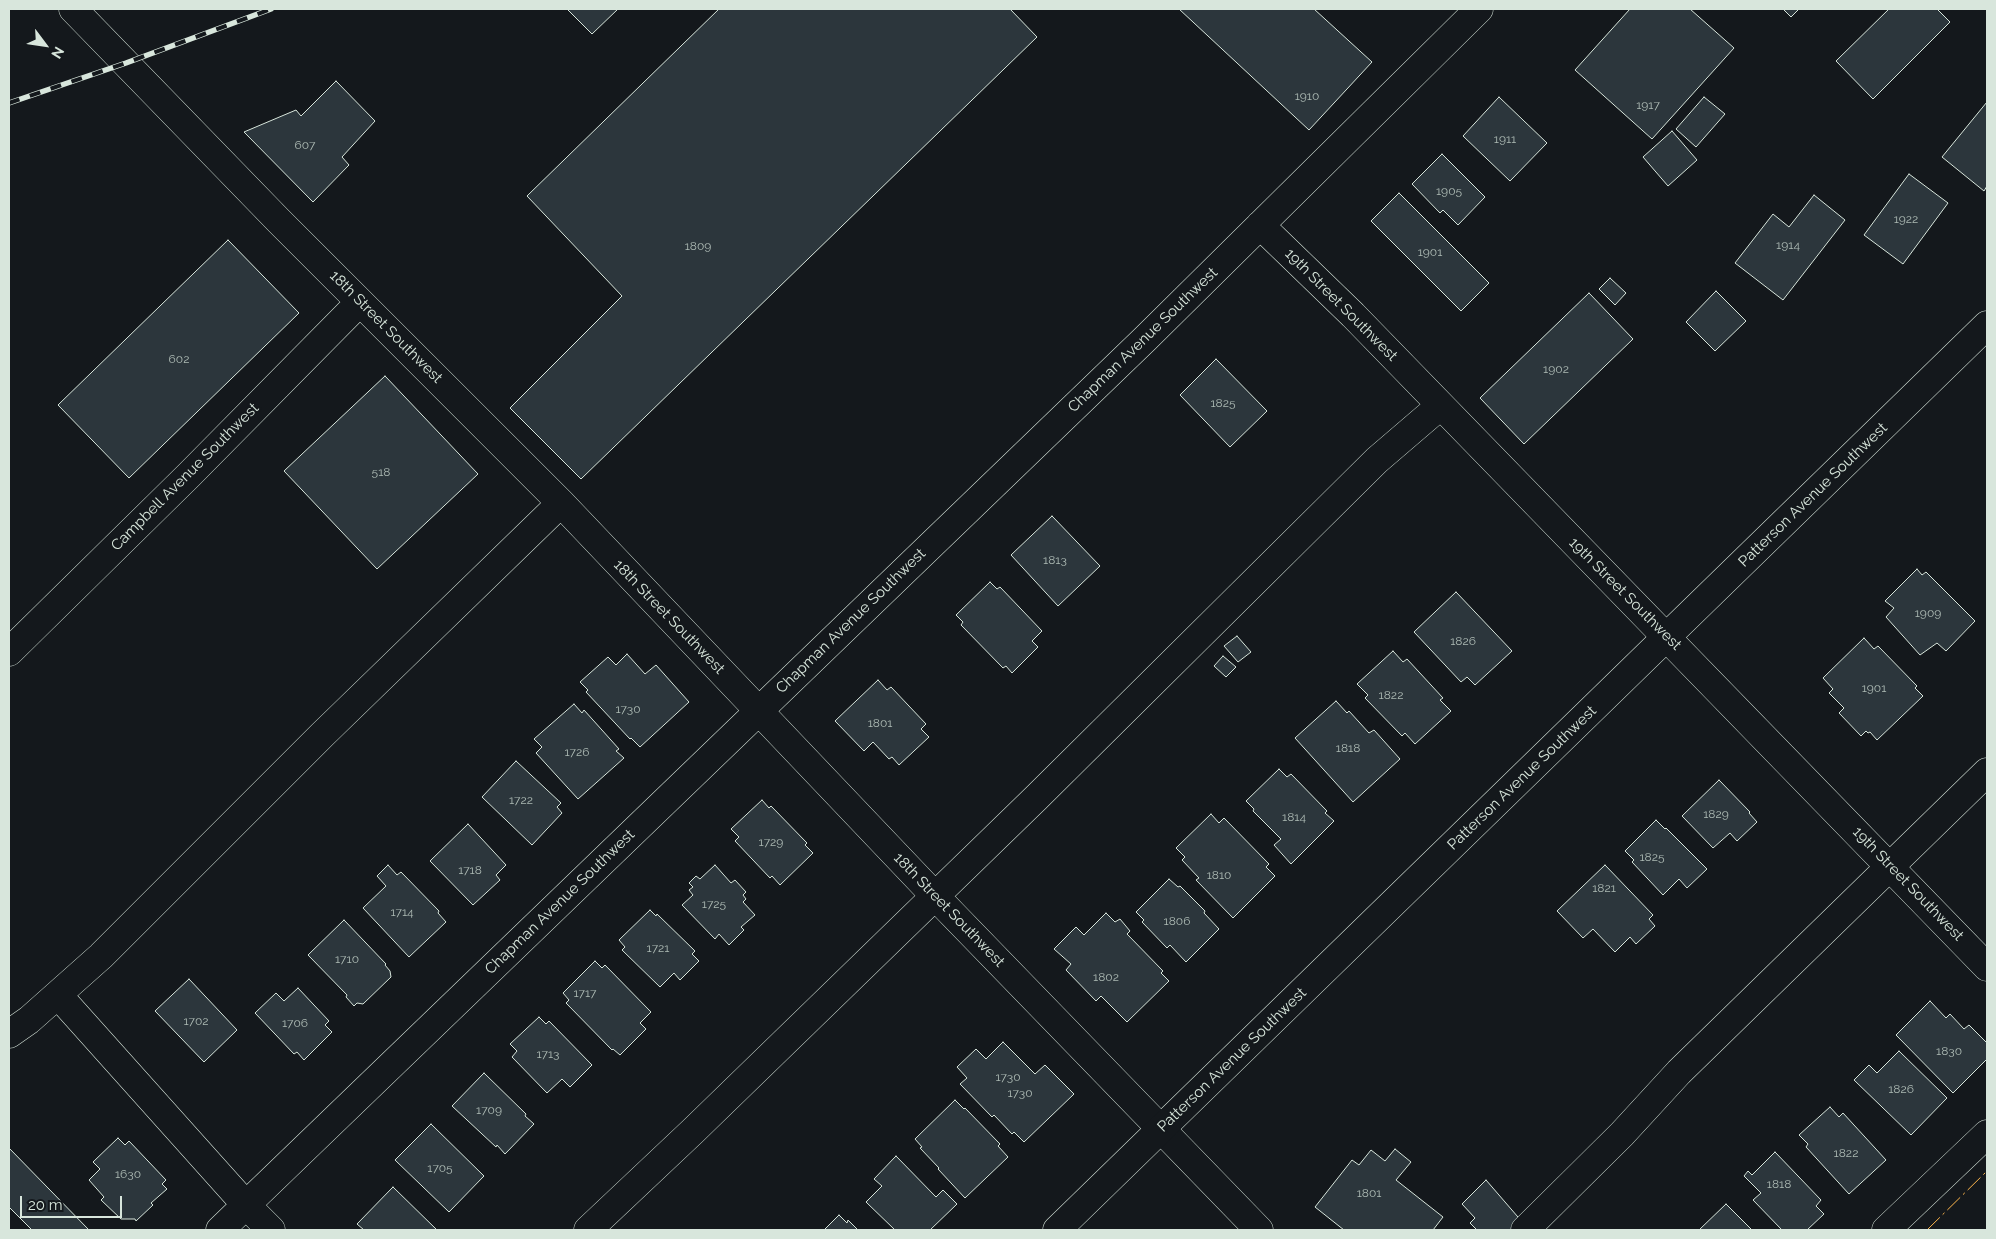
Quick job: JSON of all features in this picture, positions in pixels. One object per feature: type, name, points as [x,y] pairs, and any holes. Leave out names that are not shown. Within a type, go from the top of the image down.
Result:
[{"type":"street","name":"18th Street Southwest","points":[[73,9],[360,302],[561,503],[935,896],[1259,1230]]},
{"type":"street","name":"Chapman Avenue Southwest","points":[[220,1230],[1145,339],[1479,9]]},
{"type":"street","name":"19th Street Southwest","points":[[1260,225],[1353,315],[1987,966]]},
{"type":"street","name":"Campbell Avenue Southwest","points":[[9,652],[189,475],[360,302]]},
{"type":"street","name":"Patterson Avenue Southwest","points":[[1057,1230],[1987,325]]},
{"type":"street","points":[[588,1230],[1036,798],[1377,460],[1440,406]]},
{"type":"street","points":[[9,1034],[29,1020],[101,956],[322,736],[561,503]]},
{"type":"street","points":[[1526,1230],[1622,1134],[1679,1072],[1987,772]]},
{"type":"street","points":[[58,994],[246,1205],[271,1230]]},
{"type":"street","points":[[1886,1230],[1987,1134]]},
{"type":"building","points":[[567,9],[618,9],[592,34]]},
{"type":"building","points":[[719,9],[1010,9],[1037,37],[581,479],[510,408],[622,296],[527,196]]},
{"type":"building","points":[[1179,9],[1314,9],[1372,62],[1309,130]]},
{"type":"building","points":[[1630,9],[1690,9],[1734,48],[1652,139],[1575,70]]},
{"type":"building","points":[[1783,9],[1799,9],[1791,17]]},
{"type":"building","points":[[1889,9],[1937,9],[1950,22],[1873,99],[1836,61]]},
{"type":"building","points":[[336,81],[375,121],[342,157],[349,165],[313,202],[244,132],[296,110],[301,116]]},
{"type":"building","points":[[1499,97],[1547,143],[1510,181],[1463,136]]},
{"type":"building","points":[[1704,97],[1725,114],[1696,147],[1676,129]]},
{"type":"building","points":[[1987,102],[1987,186],[1984,191],[1942,157]]},
{"type":"building","points":[[1672,131],[1697,160],[1668,186],[1643,157]]},
{"type":"building","points":[[1442,154],[1485,197],[1458,225],[1443,210],[1440,213],[1412,184]]},
{"type":"building","points":[[1909,174],[1948,203],[1903,264],[1864,235]]},
{"type":"building","points":[[1399,193],[1489,283],[1461,311],[1371,221]]},
{"type":"building","points":[[1814,195],[1845,220],[1783,300],[1735,263],[1773,214],[1789,227]]},
{"type":"building","points":[[228,240],[299,313],[129,478],[58,405]]},
{"type":"building","points":[[1610,278],[1626,293],[1615,305],[1599,289]]},
{"type":"building","points":[[1716,291],[1746,321],[1715,351],[1686,322]]},
{"type":"building","points":[[1589,293],[1633,339],[1524,444],[1480,398]]},
{"type":"building","points":[[1216,359],[1267,411],[1230,447],[1180,395]]},
{"type":"building","points":[[385,376],[478,474],[377,569],[284,471]]},
{"type":"building","points":[[1052,516],[1100,566],[1058,606],[1011,555]]},
{"type":"building","points":[[1917,569],[1922,575],[1926,572],[1975,621],[1946,651],[1937,643],[1920,655],[1886,617],[1894,608],[1885,601]]},
{"type":"building","points":[[990,582],[997,589],[1000,587],[1042,631],[1032,641],[1038,647],[1012,673],[1006,666],[1003,668],[961,625],[963,622],[956,615]]},
{"type":"building","points":[[1456,592],[1512,651],[1475,685],[1467,677],[1461,682],[1414,632]]},
{"type":"building","points":[[1237,636],[1251,652],[1238,662],[1224,646]]},
{"type":"building","points":[[1864,638],[1874,649],[1878,646],[1917,686],[1915,688],[1923,696],[1877,740],[1870,732],[1866,731],[1861,736],[1839,713],[1844,708],[1829,693],[1833,689],[1823,678]]},
{"type":"building","points":[[1393,651],[1403,662],[1407,659],[1443,698],[1440,700],[1451,711],[1415,744],[1405,733],[1402,736],[1365,698],[1368,695],[1357,684]]},
{"type":"building","points":[[627,654],[645,674],[656,665],[689,702],[640,747],[630,739],[586,692],[588,690],[580,682],[608,657],[616,665]]},
{"type":"building","points":[[1223,656],[1236,667],[1226,677],[1214,666]]},
{"type":"building","points":[[878,680],[887,690],[891,687],[926,724],[921,729],[929,737],[899,765],[892,757],[889,759],[873,742],[864,751],[835,721]]},
{"type":"building","points":[[1336,701],[1347,713],[1349,711],[1369,733],[1374,730],[1400,759],[1353,802],[1295,738]]},
{"type":"building","points":[[574,704],[582,713],[584,710],[619,749],[616,751],[624,758],[578,799],[536,753],[542,747],[534,739]]},
{"type":"building","points":[[516,761],[561,803],[557,807],[562,813],[532,845],[482,797]]},
{"type":"building","points":[[1279,769],[1287,777],[1291,774],[1327,811],[1325,813],[1334,821],[1291,864],[1274,845],[1281,839],[1253,811],[1254,809],[1246,801]]},
{"type":"building","points":[[1719,780],[1750,812],[1757,822],[1737,841],[1730,833],[1713,848],[1682,816]]},
{"type":"building","points":[[762,800],[769,808],[771,806],[807,843],[805,845],[813,853],[780,885],[772,876],[770,878],[735,841],[739,837],[731,829]]},
{"type":"building","points":[[1211,814],[1219,823],[1224,818],[1269,864],[1266,867],[1275,876],[1233,918],[1196,880],[1199,878],[1182,860],[1185,857],[1176,848]]},
{"type":"building","points":[[1656,820],[1707,869],[1687,888],[1679,879],[1663,895],[1632,862],[1634,860],[1625,851]]},
{"type":"building","points":[[468,824],[506,865],[496,875],[500,880],[473,905],[430,861]]},
{"type":"building","points":[[388,865],[397,875],[401,872],[439,911],[438,913],[446,922],[409,957],[363,908],[386,886],[377,876]]},
{"type":"building","points":[[715,865],[731,883],[735,880],[746,892],[743,895],[746,899],[743,902],[755,915],[741,927],[744,930],[729,945],[719,934],[715,939],[682,905],[693,895],[689,890],[693,887],[689,883],[696,876],[700,879]]},
{"type":"building","points":[[1605,865],[1653,915],[1649,919],[1655,926],[1636,944],[1630,937],[1615,952],[1593,929],[1583,938],[1557,911]]},
{"type":"building","points":[[1169,879],[1178,887],[1180,886],[1205,911],[1204,913],[1219,929],[1186,962],[1170,945],[1167,948],[1142,922],[1144,920],[1136,912]]},
{"type":"building","points":[[650,910],[656,916],[657,914],[695,951],[692,954],[699,961],[680,980],[674,973],[660,987],[622,950],[625,947],[619,940]]},
{"type":"building","points":[[1106,913],[1115,922],[1120,919],[1130,931],[1127,934],[1163,971],[1161,973],[1169,981],[1127,1022],[1101,996],[1096,1001],[1066,970],[1071,964],[1054,949],[1076,927],[1084,935]]},
{"type":"building","points":[[344,920],[386,964],[391,977],[363,1004],[357,1003],[354,1006],[346,997],[347,995],[308,955]]},
{"type":"building","points":[[595,961],[602,968],[605,965],[651,1012],[640,1023],[646,1029],[620,1055],[612,1050],[566,1003],[569,1000],[563,993]]},
{"type":"building","points":[[189,979],[237,1030],[204,1062],[155,1011]]},
{"type":"building","points":[[298,988],[329,1021],[325,1025],[332,1032],[304,1060],[297,1052],[294,1054],[255,1013],[276,993],[284,1001]]},
{"type":"building","points":[[1930,1001],[1946,1018],[1950,1014],[1964,1029],[1969,1025],[1987,1043],[1987,1059],[1953,1093],[1896,1035]]},
{"type":"building","points":[[539,1017],[546,1024],[549,1021],[592,1065],[570,1087],[562,1079],[547,1093],[512,1057],[517,1051],[510,1044]]},
{"type":"building","points":[[1003,1042],[1035,1074],[1045,1065],[1074,1094],[1024,1142],[1014,1132],[1012,1134],[994,1115],[992,1117],[960,1084],[967,1078],[957,1067],[976,1049],[986,1059]]},
{"type":"building","points":[[1899,1051],[1947,1098],[1911,1135],[1854,1080],[1869,1065],[1877,1073]]},
{"type":"building","points":[[484,1073],[534,1124],[505,1154],[452,1106]]},
{"type":"building","points":[[955,1100],[1000,1144],[998,1146],[1008,1157],[965,1198],[920,1148],[922,1147],[915,1139]]},
{"type":"building","points":[[1830,1107],[1839,1117],[1843,1113],[1886,1160],[1849,1194],[1806,1147],[1808,1144],[1799,1135]]},
{"type":"building","points":[[431,1124],[484,1176],[449,1212],[395,1160]]},
{"type":"building","points":[[118,1138],[125,1145],[129,1141],[166,1180],[162,1184],[167,1189],[151,1203],[153,1205],[136,1221],[135,1219],[121,1219],[101,1200],[104,1197],[89,1180],[100,1169],[93,1162]]},
{"type":"building","points":[[9,1148],[89,1230],[32,1230],[9,1207]]},
{"type":"building","points":[[1395,1149],[1411,1162],[1396,1180],[1443,1217],[1433,1230],[1344,1230],[1315,1207],[1352,1160],[1359,1165],[1371,1150],[1385,1161]]},
{"type":"building","points":[[1775,1152],[1821,1200],[1816,1206],[1824,1214],[1807,1230],[1782,1230],[1753,1200],[1761,1193],[1744,1176],[1748,1171],[1752,1175]]},
{"type":"building","points":[[896,1156],[936,1197],[943,1190],[957,1204],[930,1230],[895,1230],[866,1202],[882,1186],[874,1179]]},
{"type":"building","points":[[1486,1180],[1524,1224],[1517,1230],[1477,1230],[1470,1223],[1475,1218],[1462,1204]]},
{"type":"building","points":[[393,1187],[437,1230],[364,1230],[357,1224]]},
{"type":"building","points":[[1726,1204],[1752,1230],[1699,1230]]},
{"type":"building","points":[[839,1215],[847,1223],[848,1220],[858,1230],[824,1230]]},
{"type":"railway","points":[[9,103],[126,63],[271,9]]},
{"type":"power","points":[[1927,1230],[1987,1171]]}]
